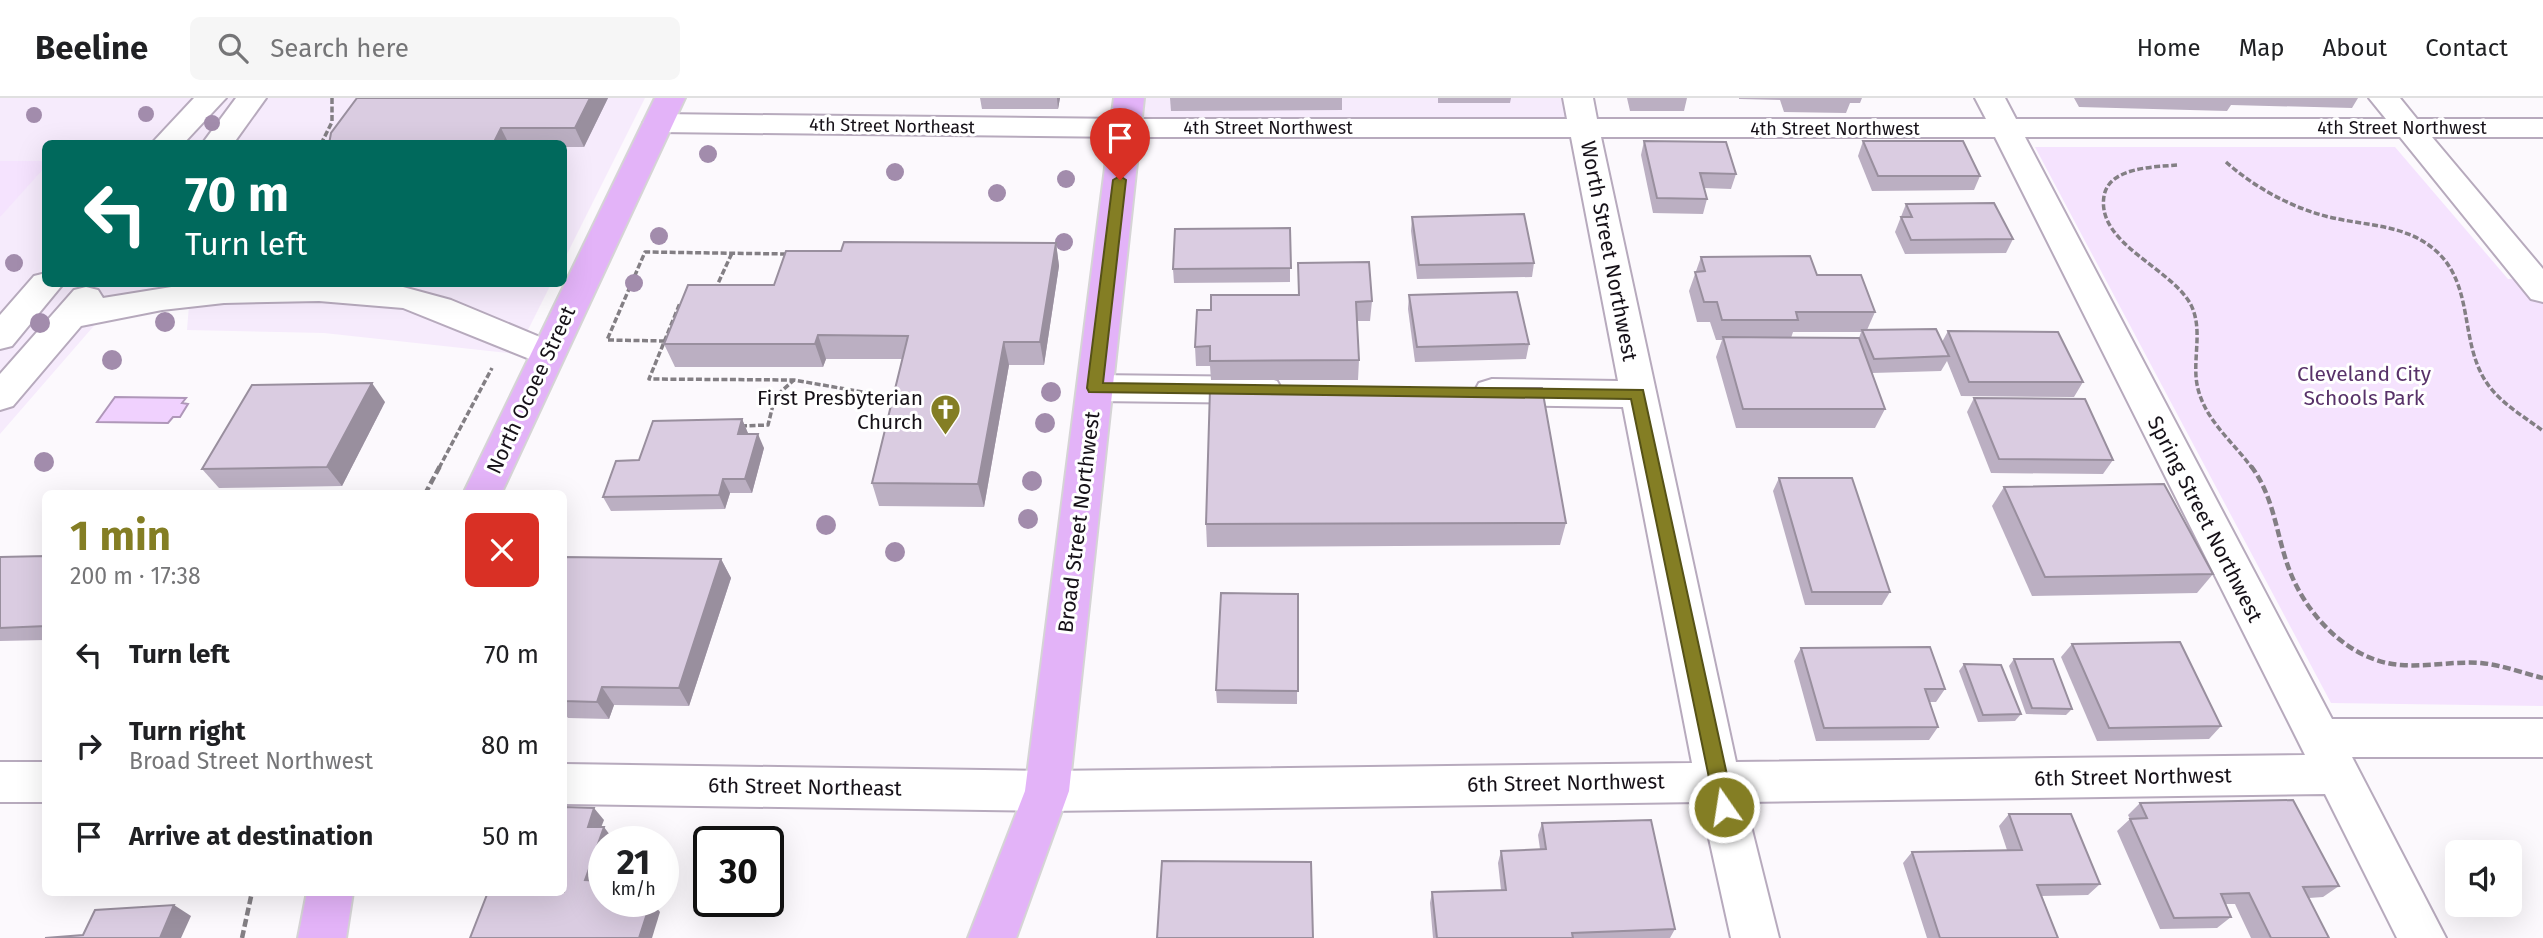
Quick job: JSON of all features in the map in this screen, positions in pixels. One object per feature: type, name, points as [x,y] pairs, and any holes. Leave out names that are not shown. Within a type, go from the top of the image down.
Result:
[{"type":"main road","name":"North Ocoee Street","points":[[484,490],[664,111]]},
{"type":"main road","name":"Broad Street Northwest","points":[[992,938],[1047,791],[1128,113]]},
{"type":"main road","points":[[322,938],[329,896]]},
{"type":"street","points":[[170,140],[211,98]]},
{"type":"street","points":[[220,140],[251,98]]},
{"type":"street","points":[[2384,98],[2543,291]]},
{"type":"street","name":"4th Street Northeast","points":[[664,111],[1128,113]]},
{"type":"street","name":"4th Street Northwest","points":[[1128,113],[1998,114],[2409,128],[2543,128]]},
{"type":"street","name":"Worth Street Northwest","points":[[1581,113],[1718,781],[1755,938]]},
{"type":"street","name":"Spring Street Northwest","points":[[1998,114],[2423,938]]},
{"type":"street","points":[[0,337],[43,287]]},
{"type":"street","points":[[0,397],[96,287]]},
{"type":"street","points":[[71,317],[111,306],[227,291],[353,291],[407,298],[547,354]]},
{"type":"street","points":[[1095,388],[1303,390]]},
{"type":"street","points":[[1456,392],[1637,394]]},
{"type":"street","name":"6th Street Northwest","points":[[1047,791],[1718,781],[2327,756],[2543,738]]},
{"type":"street","points":[[0,782],[42,782]]},
{"type":"street","name":"6th Street Northeast","points":[[567,783],[1047,791]]},
{"type":"path","points":[[324,140],[334,124],[335,107],[332,98]]},
{"type":"path","points":[[2189,164],[2150,168],[2114,179],[2104,190],[2104,210],[2109,224],[2120,239],[2191,303],[2197,322],[2197,389],[2206,411],[2249,462],[2264,486],[2274,511],[2286,560],[2303,600],[2330,630],[2358,653],[2384,663],[2410,666],[2461,661],[2485,663],[2543,678]]},
{"type":"path","points":[[2214,164],[2227,164],[2289,202],[2313,213],[2394,228],[2419,238],[2441,255],[2466,300],[2474,348],[2486,383],[2543,431]]},
{"type":"path","points":[[664,341],[607,340],[645,252],[796,254]]},
{"type":"path","points":[[710,303],[732,253]]},
{"type":"path","points":[[690,303],[680,303],[649,379],[794,380],[868,393]]},
{"type":"path","points":[[427,490],[508,338]]},
{"type":"path","points":[[730,426],[768,425],[775,397],[794,380]]},
{"type":"path","points":[[242,938],[251,896]]},
{"type":"shaded area","points":[[0,98],[645,98],[567,254],[567,140],[42,140],[42,287],[550,287],[516,354],[324,333],[187,330],[189,305],[99,320],[0,434]]},
{"type":"shaded area","points":[[1129,98],[1578,98],[1584,128],[1126,128]]},
{"type":"shaded area","points":[[115,397],[186,398],[182,403],[188,404],[180,417],[173,417],[168,423],[97,422]]},
{"type":"green space","name":"Cleveland City Schools Park","points":[[2035,147],[2395,147],[2508,279],[2543,278],[2543,706],[2331,703]]},
{"type":"green space","points":[[0,161],[42,161],[42,170],[0,217]]},
{"type":"building","points":[[357,98],[590,98],[575,128],[501,128],[495,140],[330,140],[331,133]]},
{"type":"building","points":[[1644,141],[1726,142],[1736,174],[1700,173],[1707,199],[1657,198]]},
{"type":"building","points":[[1863,141],[1963,141],[1980,176],[1878,176]]},
{"type":"building","points":[[1994,203],[2013,239],[1911,240],[1901,217],[1912,217],[1906,204]]},
{"type":"building","points":[[1524,214],[1534,263],[1419,265],[1412,217]]},
{"type":"building","points":[[1290,228],[1291,268],[1173,269],[1175,229]]},
{"type":"building","name":"First Presbyterian Church","points":[[844,242],[1056,243],[1040,342],[1004,342],[978,484],[872,483],[908,336],[818,335],[815,344],[664,344],[688,285],[774,285],[786,251],[841,251]]},
{"type":"building","points":[[1810,256],[1817,275],[1861,275],[1875,312],[1796,312],[1798,320],[1722,320],[1717,302],[1704,302],[1695,272],[1705,271],[1701,257]]},
{"type":"building","points":[[1369,262],[1372,301],[1356,302],[1359,360],[1210,361],[1210,346],[1195,347],[1197,310],[1211,310],[1211,295],[1299,295],[1298,263]]},
{"type":"building","points":[[1517,292],[1529,344],[1417,347],[1409,295]]},
{"type":"building","points":[[1936,329],[1949,356],[1874,359],[1862,330]]},
{"type":"building","points":[[1948,331],[2058,332],[2083,382],[1969,382]]},
{"type":"building","points":[[1723,337],[1859,338],[1885,409],[1743,409]]},
{"type":"building","points":[[372,383],[327,467],[202,469],[252,385]]},
{"type":"building","points":[[1542,388],[1566,523],[1206,524],[1210,389]]},
{"type":"building","points":[[1974,398],[2085,399],[2113,460],[1999,459]]},
{"type":"building","points":[[742,419],[738,434],[758,434],[745,479],[723,479],[719,495],[603,497],[616,461],[639,460],[653,421]]},
{"type":"building","points":[[1779,478],[1852,478],[1890,592],[1812,592]]},
{"type":"building","points":[[2164,484],[2213,574],[2045,577],[2004,487]]},
{"type":"building","points":[[42,556],[42,626],[0,628],[0,557]]},
{"type":"building","points":[[567,557],[721,559],[679,688],[602,687],[597,702],[567,701]]},
{"type":"building","points":[[1221,593],[1298,594],[1298,691],[1216,690]]},
{"type":"building","points":[[2180,642],[2221,726],[2109,728],[2072,644]]},
{"type":"building","points":[[1930,647],[1945,689],[1925,689],[1938,727],[1824,728],[1801,648]]},
{"type":"building","points":[[2014,659],[2053,659],[2072,709],[2032,708]]},
{"type":"building","points":[[1964,664],[2001,665],[2021,714],[1983,715]]},
{"type":"building","points":[[2293,800],[2339,886],[2303,887],[2329,938],[2271,938],[2249,893],[2221,894],[2231,917],[2174,918],[2130,819],[2147,818],[2140,803]]},
{"type":"building","points":[[567,807],[594,808],[588,826],[588,872],[585,880],[588,880],[588,917],[646,917],[639,938],[470,938],[486,896],[567,896]]},
{"type":"building","points":[[2009,814],[2071,814],[2100,884],[2037,885],[2058,938],[1940,938],[1912,852],[2022,850]]},
{"type":"building","points":[[1651,820],[1675,929],[1572,933],[1573,938],[1437,938],[1432,892],[1506,890],[1501,851],[1546,849],[1542,823]]},
{"type":"building","points":[[1162,861],[1311,862],[1313,938],[1157,938]]},
{"type":"building","points":[[174,905],[160,938],[45,938],[83,935],[95,910]]},
{"type":"place","name":"First Presbyterian Church","points":[[946,437]]},
{"type":"route","points":[[1120,180],[1095,388],[1637,394],[1724,807]]}]
